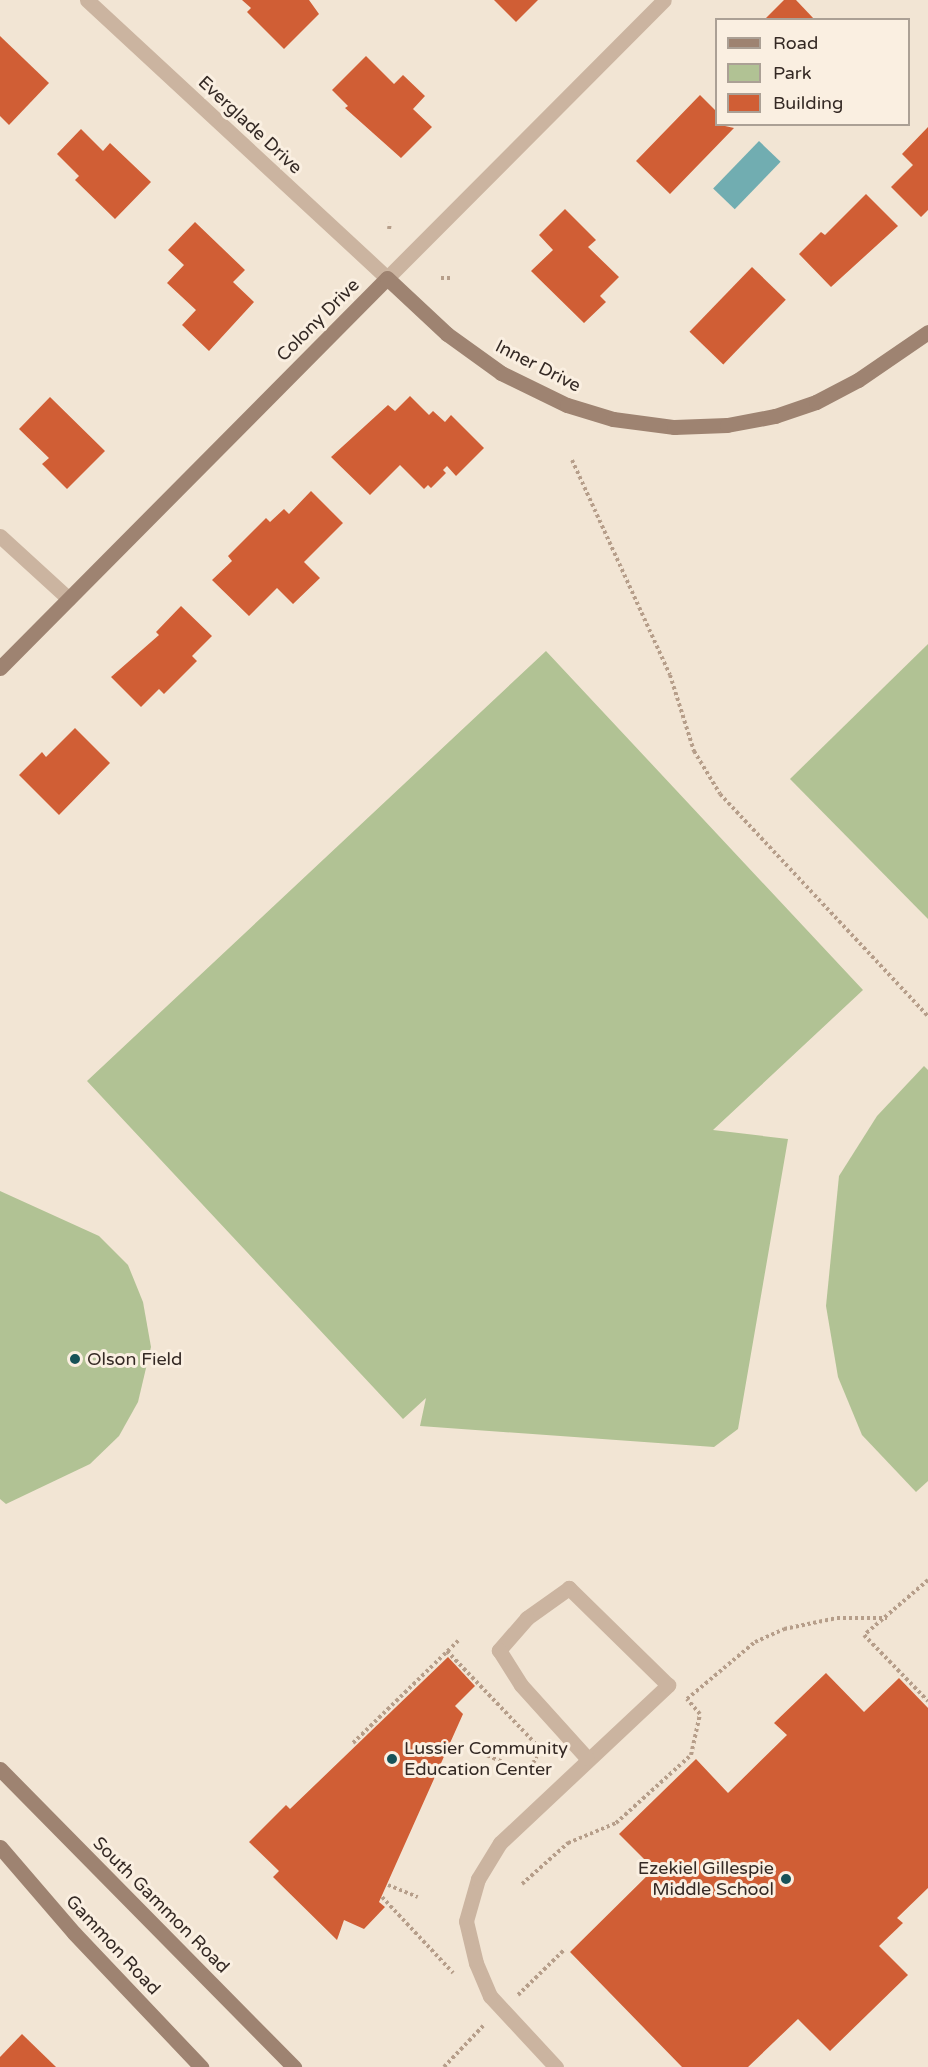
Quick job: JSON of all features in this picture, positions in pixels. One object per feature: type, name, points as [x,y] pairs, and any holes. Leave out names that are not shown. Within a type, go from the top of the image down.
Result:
[{"type":"street","name":"Everglade Drive","points":[[87,0],[387,278]]},
{"type":"street","name":"Colony Drive","points":[[0,668],[664,0]]},
{"type":"street","name":"Inner Drive","points":[[387,278],[447,334],[501,373],[567,405],[613,419],[674,427],[727,425],[775,416],[816,402],[858,380],[928,333]]},
{"type":"street","points":[[0,536],[69,599]]},
{"type":"street","points":[[556,2067],[490,1996],[476,1963],[466,1921],[478,1879],[500,1843],[586,1758],[668,1685],[569,1588],[527,1618],[499,1650],[521,1685],[586,1758]]},
{"type":"street","name":"South Gammon Road","points":[[0,1770],[294,2067]]},
{"type":"street","name":"Gammon Road","points":[[0,1847],[74,1933],[201,2067]]},
{"type":"path","points":[[389,229],[390,223]]},
{"type":"path","points":[[441,278],[450,278]]},
{"type":"path","points":[[572,460],[670,675],[694,751],[720,794],[928,1016]]},
{"type":"path","points":[[928,1580],[887,1618],[864,1635],[928,1701]]},
{"type":"path","points":[[687,1699],[754,1642],[784,1629],[837,1618],[887,1618]]},
{"type":"path","points":[[353,1743],[460,1639]]},
{"type":"path","points":[[447,1651],[535,1743],[537,1755],[530,1770],[523,1771],[482,1753]]},
{"type":"path","points":[[522,1884],[568,1843],[616,1822],[692,1755],[700,1714],[687,1699],[668,1685]]},
{"type":"path","points":[[387,1885],[418,1897]]},
{"type":"path","points":[[382,1897],[455,1979]]},
{"type":"path","points":[[518,1996],[566,1949]]},
{"type":"path","points":[[444,2067],[485,2028],[479,2021]]},
{"type":"green space","points":[[928,644],[928,919],[790,779]]},
{"type":"green space","points":[[546,651],[863,990],[713,1130],[788,1139],[738,1429],[714,1447],[420,1426],[426,1398],[403,1419],[87,1081]]},
{"type":"green space","points":[[924,1066],[928,1070],[928,1481],[916,1492],[862,1435],[838,1377],[826,1306],[839,1176],[877,1116]]},
{"type":"green space","name":"Olson Field","points":[[0,1191],[99,1236],[128,1265],[143,1302],[151,1347],[138,1402],[119,1436],[90,1464],[6,1504],[0,1499]]},
{"type":"water","points":[[759,141],[781,162],[735,209],[713,188]]},
{"type":"building","points":[[242,0],[309,0],[319,14],[284,49],[247,12],[251,8]]},
{"type":"building","points":[[494,0],[538,0],[516,22]]},
{"type":"building","points":[[784,0],[796,0],[813,18],[766,18]]},
{"type":"building","points":[[0,36],[49,83],[9,125],[0,116]]},
{"type":"building","points":[[366,56],[394,84],[403,75],[425,96],[413,109],[432,127],[401,158],[345,108],[348,106],[332,90]]},
{"type":"building","points":[[700,95],[715,110],[715,126],[734,128],[670,194],[636,161]]},
{"type":"building","points":[[928,127],[928,210],[921,217],[891,187],[913,165],[902,154]]},
{"type":"building","points":[[81,129],[103,151],[110,143],[151,182],[115,219],[75,180],[79,176],[57,154]]},
{"type":"building","points":[[866,194],[898,226],[831,287],[799,254],[821,232],[825,235]]},
{"type":"building","points":[[565,209],[596,240],[588,247],[619,277],[600,296],[606,302],[584,323],[531,271],[553,250],[539,235]]},
{"type":"building","points":[[195,222],[245,270],[233,282],[254,302],[209,351],[182,325],[196,310],[167,283],[184,265],[168,250]]},
{"type":"building","points":[[752,267],[786,300],[723,364],[689,332]]},
{"type":"building","points":[[410,396],[429,415],[433,411],[445,422],[451,415],[484,448],[456,476],[447,466],[443,470],[446,473],[431,488],[428,485],[424,489],[400,465],[370,495],[331,457],[388,405],[395,411]]},
{"type":"building","points":[[50,397],[105,451],[67,489],[42,464],[49,458],[19,429]]},
{"type":"building","points":[[311,491],[343,523],[304,562],[320,578],[293,604],[277,588],[249,616],[212,580],[232,561],[228,556],[266,518],[270,522],[284,509],[289,514]]},
{"type":"building","points":[[181,606],[212,636],[192,656],[197,661],[164,694],[159,689],[141,707],[111,677],[159,635],[156,632]]},
{"type":"building","points":[[75,728],[110,763],[59,815],[19,775],[42,752],[46,757]]},
{"type":"building","name":"Lussier Community Education Center","points":[[448,1657],[475,1686],[455,1706],[463,1714],[379,1902],[385,1907],[364,1929],[344,1920],[337,1940],[273,1877],[279,1871],[249,1842],[286,1805],[290,1809]]},
{"type":"building","name":"Ezekiel Gillespie Middle School","points":[[826,1673],[864,1712],[899,1678],[928,1708],[928,1888],[897,1918],[903,1923],[879,1946],[908,1975],[830,2051],[798,2019],[748,2067],[682,2067],[570,1952],[654,1869],[619,1834],[696,1759],[728,1793],[787,1735],[774,1723]]},
{"type":"building","points":[[22,2034],[56,2067],[0,2067],[0,2057]]},
{"type":"place","name":"Olson Field","points":[[75,1359]]},
{"type":"place","name":"Lussier Community Education Center","points":[[392,1759]]},
{"type":"place","name":"Ezekiel Gillespie Middle School","points":[[786,1879]]}]
